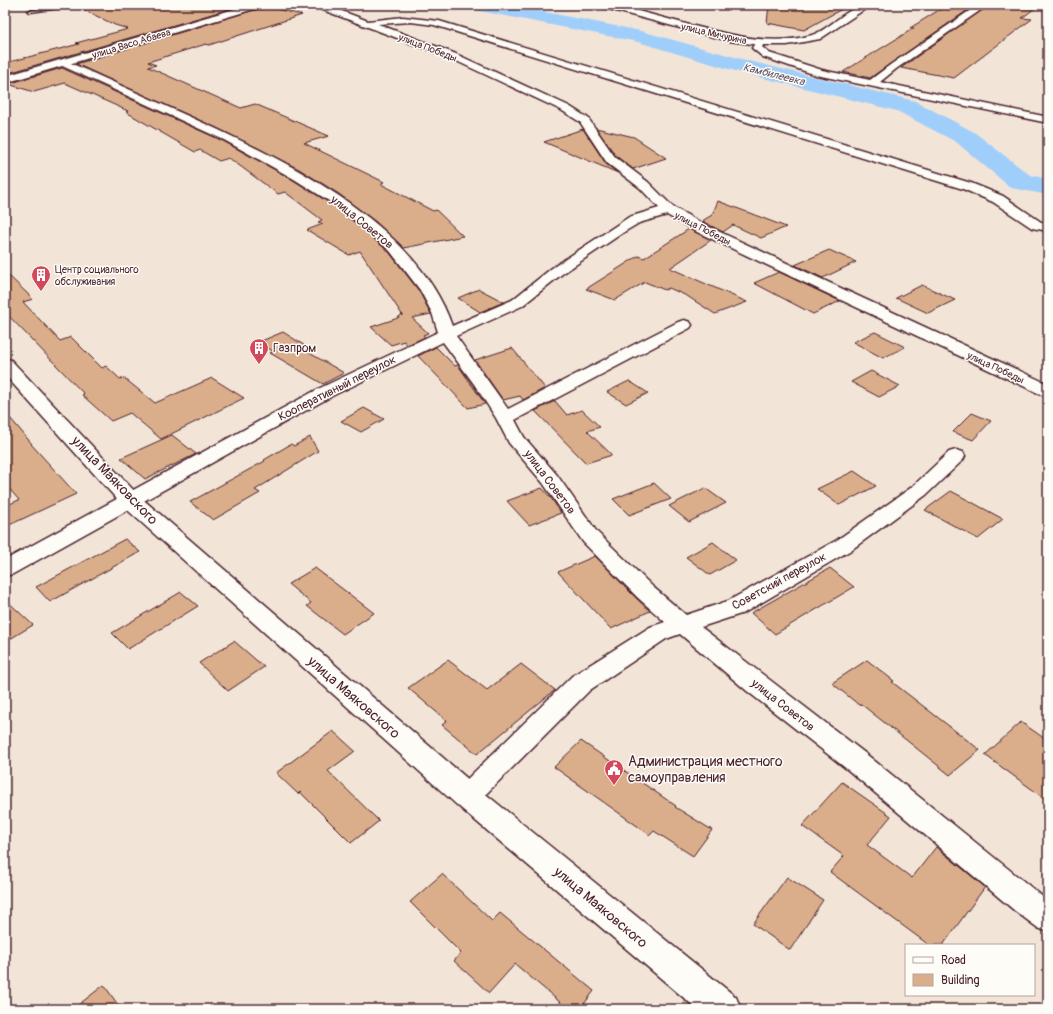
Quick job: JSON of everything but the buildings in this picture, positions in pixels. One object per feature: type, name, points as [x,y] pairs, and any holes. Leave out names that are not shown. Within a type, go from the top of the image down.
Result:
[{"type":"street","name":"улица Васо Абаева","points":[[5,80],[258,5]]},
{"type":"street","name":"улица Победы","points":[[318,5],[453,56],[565,108],[584,120],[611,160],[644,184],[668,210],[702,229],[1048,390]]},
{"type":"street","name":"улица Мичурина","points":[[604,5],[729,38],[760,42],[787,42],[816,37],[866,5]]},
{"type":"street","points":[[872,84],[893,67],[984,5]]},
{"type":"street","points":[[368,24],[405,19],[417,19],[436,23],[966,186],[998,199],[1037,224],[1048,227]]},
{"type":"street","points":[[760,42],[757,48],[766,55],[786,63],[820,73],[1048,120]]},
{"type":"street","name":"улица Советов","points":[[63,63],[228,138],[298,176],[345,205],[395,248],[427,289],[440,313],[447,334],[505,418],[516,439],[550,479],[590,537],[645,592],[682,624],[756,684],[857,762],[1025,901],[1048,918]]},
{"type":"street","name":"Кооперативный переулок","points":[[5,570],[326,392],[447,334],[517,303],[557,271],[618,229],[634,220],[668,210]]},
{"type":"street","points":[[505,418],[684,325]]},
{"type":"street","name":"улица Маяковского","points":[[5,364],[131,501],[466,796],[724,1009]]},
{"type":"street","name":"Советский переулок","points":[[466,796],[581,683],[658,633],[736,607],[844,545],[918,491],[956,456]]},
{"type":"lane","points":[[30,11],[79,5]]},
{"type":"waterway","name":"Камбилеевка","points":[[480,5],[641,37],[743,66],[906,106],[965,137],[1021,182],[1048,187]]},
{"type":"place","name":"Центр социального обслуживания","points":[[41,292]]},
{"type":"place","name":"Газпром","points":[[259,365]]},
{"type":"place","name":"Администрация местного самоуправления","points":[[614,786]]}]
